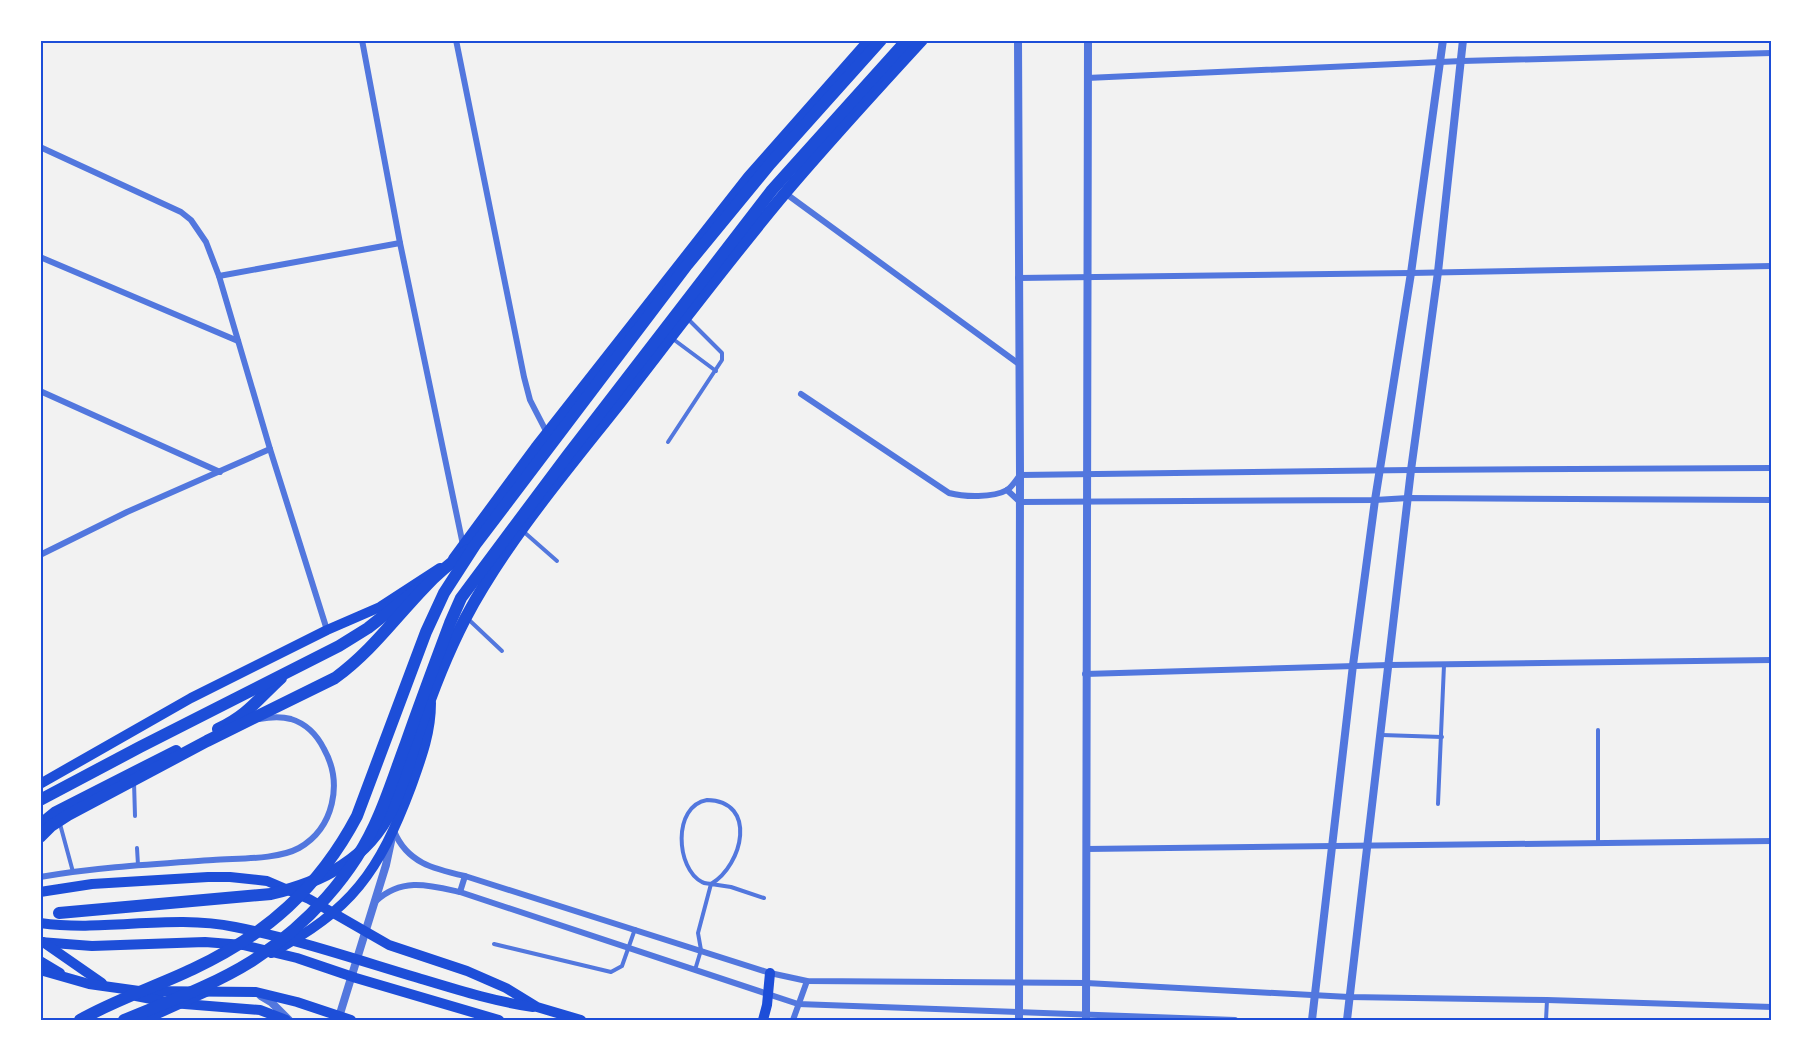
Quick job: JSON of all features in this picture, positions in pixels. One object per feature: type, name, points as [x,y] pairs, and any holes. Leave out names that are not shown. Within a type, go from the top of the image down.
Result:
[{"type":"highway","points":[[40,837],[51,826],[68,815],[207,741],[336,678],[350,668],[436,576],[469,545],[687,264],[770,164],[881,40]]},
{"type":"highway","points":[[124,1020],[216,980],[252,961],[309,916],[336,886],[357,855],[378,817],[461,598],[772,190],[907,40]]},
{"type":"highway","points":[[59,913],[271,894],[295,888],[333,873],[371,840],[392,810],[451,648],[487,580],[671,337],[785,193],[922,40]]},
{"type":"highway","points":[[80,1020],[192,970],[228,951],[266,926],[289,907],[317,878],[345,839],[357,816],[426,632],[469,545],[548,433],[749,177],[865,41]]},
{"type":"highway","points":[[40,800],[339,646],[400,604],[469,545]]},
{"type":"highway","points":[[40,825],[56,812],[228,724],[258,702],[278,680],[291,670]]},
{"type":"main road","points":[[40,784],[191,698],[327,630],[380,607],[455,558]]},
{"type":"main road","points":[[144,1020],[209,990],[329,918],[361,884],[375,866],[394,831],[427,742],[431,698]]},
{"type":"main road","points":[[44,892],[92,884],[208,877],[267,881],[309,899],[389,945],[467,971],[506,988],[537,1007]]},
{"type":"main road","points":[[40,923],[69,925],[182,922],[223,924],[325,949],[499,1002],[537,1007],[580,1020]]},
{"type":"main road","points":[[41,942],[92,946],[205,942],[243,945],[297,958],[499,1020]]},
{"type":"main road","points":[[41,942],[114,990],[172,1003],[260,1010],[287,1020]]},
{"type":"main road","points":[[40,961],[52,966],[65,978]]},
{"type":"main road","points":[[40,970],[89,984],[139,991],[256,992],[297,1002],[339,1019],[351,1020]]},
{"type":"main road","points":[[763,1020],[769,994],[770,973]]},
{"type":"street","points":[[362,40],[400,243],[469,545]]},
{"type":"street","points":[[456,40],[524,377],[530,400],[548,433]]},
{"type":"street","points":[[1018,40],[1020,476],[1018,1017]]},
{"type":"street","points":[[1086,1018],[1088,40]]},
{"type":"street","points":[[1312,1020],[1353,665],[1375,500],[1411,273],[1443,40]]},
{"type":"street","points":[[1347,1020],[1411,470],[1438,272],[1463,40]]},
{"type":"street","points":[[1087,78],[1462,61],[1772,53]]},
{"type":"street","points":[[40,147],[181,212],[191,220],[206,242],[219,276],[327,630]]},
{"type":"street","points":[[785,193],[1019,364]]},
{"type":"street","points":[[219,276],[400,243]]},
{"type":"street","points":[[40,257],[213,332],[238,340]]},
{"type":"street","points":[[1018,278],[1772,266]]},
{"type":"street","points":[[40,391],[220,472]]},
{"type":"street","points":[[801,394],[949,493],[964,497],[1007,490],[1020,476],[1380,470],[1772,468]]},
{"type":"street","points":[[40,555],[127,512],[270,449]]},
{"type":"street","points":[[1007,490],[1020,502],[1086,503],[1408,498],[1772,501]]},
{"type":"street","points":[[1085,674],[1389,664],[1772,660]]},
{"type":"street","points":[[40,877],[138,865],[283,854],[299,848],[319,830],[333,804],[335,793],[328,755],[311,730],[283,717],[228,724]]},
{"type":"street","points":[[394,831],[402,846],[417,861],[429,868],[465,876],[770,973],[807,981],[1086,983],[1349,997],[1772,1007]]},
{"type":"street","points":[[339,1019],[386,865],[394,831]]},
{"type":"street","points":[[1086,849],[1772,841]]},
{"type":"street","points":[[460,892],[465,876]]},
{"type":"street","points":[[374,903],[390,890],[407,885],[431,885],[460,892],[798,1004],[1018,1017],[1235,1020]]},
{"type":"street","points":[[793,1020],[807,981]]},
{"type":"street","points":[[256,992],[271,1002],[287,1020]]},
{"type":"lane","points":[[668,442],[722,360],[722,353],[686,318]]},
{"type":"lane","points":[[671,337],[716,371]]},
{"type":"lane","points":[[523,531],[557,561]]},
{"type":"lane","points":[[466,618],[502,651]]},
{"type":"lane","points":[[1438,804],[1444,664]]},
{"type":"lane","points":[[1598,730],[1598,843]]},
{"type":"lane","points":[[1381,735],[1442,737]]},
{"type":"lane","points":[[134,773],[135,816]]},
{"type":"lane","points":[[695,970],[701,950],[698,933],[711,884],[722,878],[729,869],[735,857],[740,834],[736,814],[730,806],[719,801],[706,800],[695,804],[685,815],[682,831],[682,848],[687,864],[702,882],[711,884],[731,887],[764,898]]},
{"type":"lane","points":[[56,812],[73,872]]},
{"type":"lane","points":[[137,848],[138,865]]},
{"type":"lane","points":[[494,944],[611,972],[622,966],[635,929]]},
{"type":"lane","points":[[1546,1020],[1547,1000]]}]
